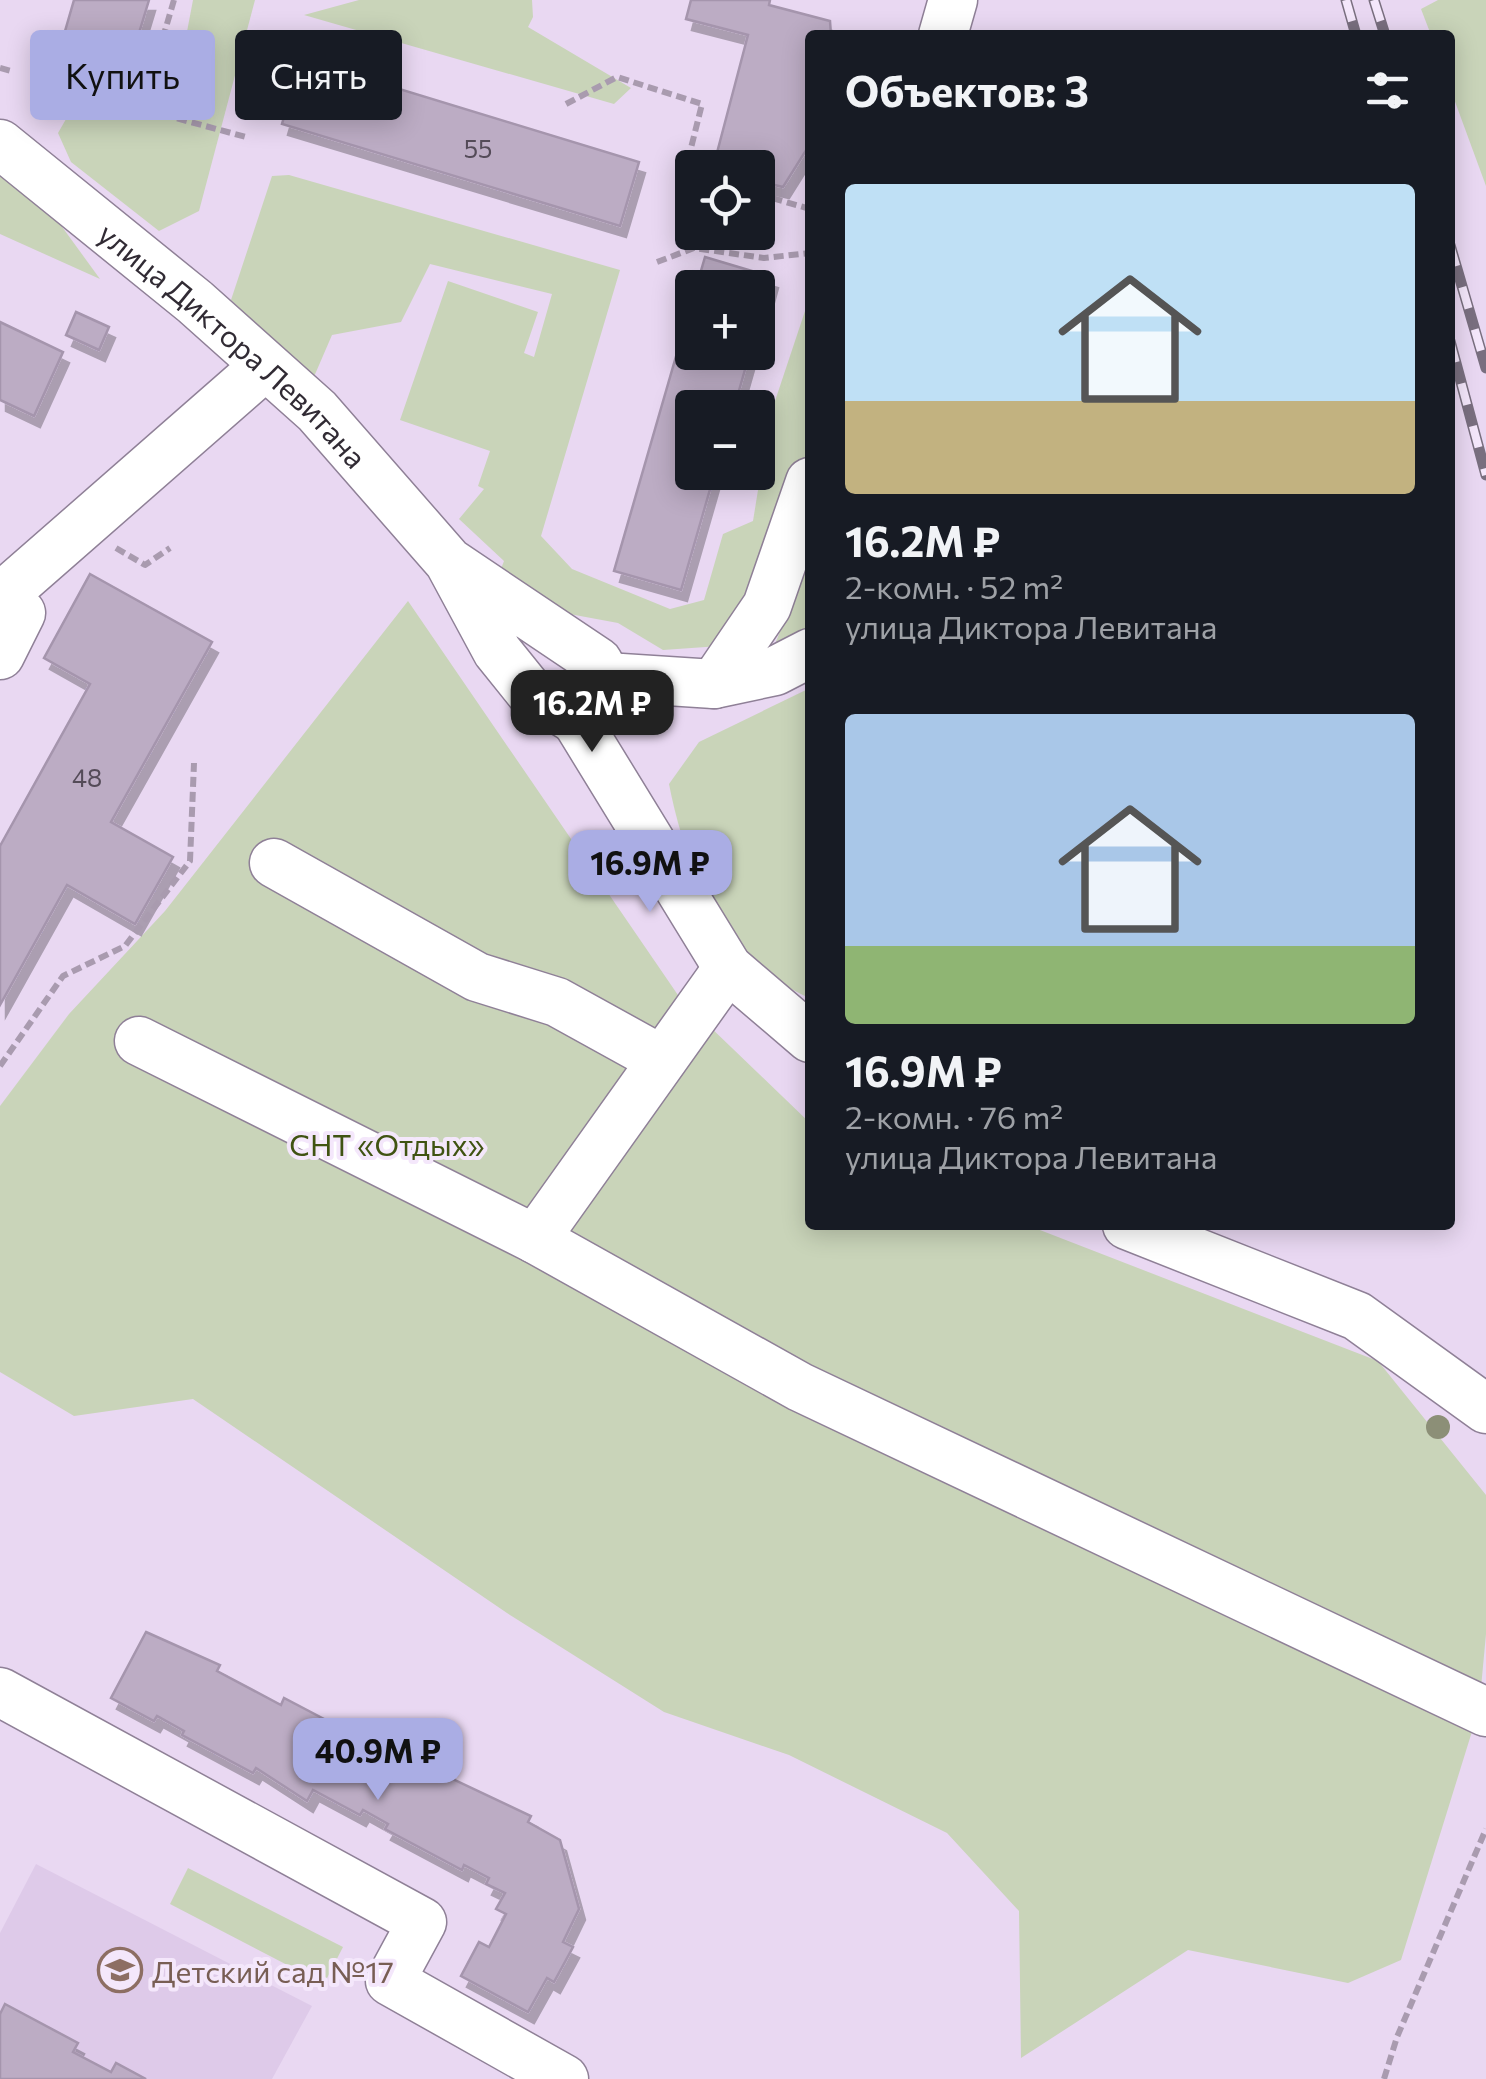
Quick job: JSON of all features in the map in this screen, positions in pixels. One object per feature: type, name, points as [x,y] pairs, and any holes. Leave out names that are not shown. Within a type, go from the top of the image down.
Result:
[{"type":"street","points":[[944,30],[953,0]]},
{"type":"street","name":"улица Диктора Левитана","points":[[0,144],[317,411],[448,562],[497,651],[530,692],[576,720],[728,968],[805,1034]]},
{"type":"street","points":[[0,655],[21,613],[1,597],[266,366]]},
{"type":"street","points":[[714,684],[767,606],[805,496]]},
{"type":"street","name":"улица Диктора Левитана","points":[[448,562],[598,662],[606,678]]},
{"type":"street","points":[[576,720],[600,706],[606,678],[714,684],[775,670],[805,655]]},
{"type":"street","points":[[274,862],[477,977],[557,1002],[662,1060]]},
{"type":"street","points":[[535,1239],[728,968]]},
{"type":"street","points":[[139,1041],[535,1239],[800,1387],[1486,1712]]},
{"type":"street","points":[[1141,1230],[1357,1316],[1486,1409]]},
{"type":"street","points":[[0,1692],[422,1922],[390,1981],[564,2079]]},
{"type":"path","points":[[174,0],[142,108],[246,137]]},
{"type":"path","points":[[0,68],[12,70]]},
{"type":"path","points":[[566,104],[617,76],[702,104],[690,150]]},
{"type":"path","points":[[775,199],[805,207]]},
{"type":"path","points":[[657,262],[694,248],[764,258],[805,254]]},
{"type":"path","points":[[80,528],[145,565],[170,548]]},
{"type":"path","points":[[0,1066],[63,976],[125,946],[190,861],[194,762]]},
{"type":"path","points":[[1384,2079],[1397,2037],[1486,1829]]},
{"type":"shaded area","name":"Детский сад №17","points":[[36,1864],[312,2006],[272,2079],[0,2079],[0,1933]]},
{"type":"green space","points":[[193,0],[255,0],[247,30],[235,30],[235,75],[199,211],[159,231],[71,162],[58,133],[65,120],[215,120],[215,30],[187,30]]},
{"type":"green space","points":[[359,0],[532,0],[533,17],[528,27],[631,88],[614,104],[402,43],[402,30],[356,30],[304,15]]},
{"type":"green space","points":[[1438,0],[1486,0],[1486,186],[1455,102],[1455,30],[1429,30],[1421,9]]},
{"type":"green space","points":[[0,170],[36,191],[100,279],[0,234]]},
{"type":"green space","points":[[289,175],[620,270],[541,536],[572,569],[670,609],[704,600],[723,534],[753,521],[758,490],[775,490],[775,401],[805,311],[805,463],[782,530],[720,646],[663,650],[618,623],[521,605],[497,579],[504,561],[459,519],[484,489],[478,486],[490,451],[400,420],[448,281],[538,312],[524,353],[534,357],[552,294],[430,264],[401,322],[332,335],[313,379],[231,300],[272,176]]},
{"type":"green space","points":[[805,569],[805,634],[775,644]]},
{"type":"green space","name":"СНТ «Отдых»","points":[[408,601],[680,998],[805,1118],[805,1230],[1040,1230],[1378,1361],[1486,1495],[1486,1634],[1479,1709],[1401,1960],[1348,1983],[1188,1950],[1021,2058],[1019,1911],[947,1833],[789,1755],[664,1712],[507,1613],[193,1399],[74,1416],[0,1372],[0,1106],[69,1014],[165,911]]},
{"type":"green space","points":[[805,690],[805,995],[755,962],[733,937],[698,879],[669,784],[699,742]]},
{"type":"green space","points":[[188,1868],[343,1947],[324,1984],[170,1904]]},
{"type":"building","points":[[74,0],[149,0],[140,30],[65,30]]},
{"type":"building","points":[[691,0],[770,0],[769,5],[830,21],[831,30],[805,30],[805,152],[783,187],[775,185],[775,150],[718,150],[748,35],[686,19]]},
{"type":"building","points":[[402,90],[639,162],[620,226],[282,124],[283,120],[402,120]]},
{"type":"building","points":[[705,257],[749,270],[701,270]]},
{"type":"building","points":[[76,312],[109,327],[99,350],[66,335]]},
{"type":"building","points":[[0,322],[63,352],[34,416],[0,400]]},
{"type":"building","points":[[675,360],[675,370],[745,370],[739,390],[675,390],[675,490],[710,490],[681,590],[614,571]]},
{"type":"building","points":[[90,574],[212,642],[111,822],[173,857],[135,924],[67,885],[0,1005],[0,846],[90,684],[44,658]]},
{"type":"building","points":[[146,1632],[220,1665],[217,1671],[281,1705],[284,1698],[324,1719],[320,1727],[343,1739],[351,1725],[388,1745],[392,1737],[430,1757],[425,1766],[531,1816],[528,1822],[560,1840],[579,1909],[563,1942],[573,1947],[554,1982],[547,1978],[528,2012],[461,1976],[479,1942],[489,1947],[506,1914],[496,1909],[505,1893],[486,1884],[489,1878],[464,1865],[462,1870],[385,1829],[388,1824],[363,1810],[360,1815],[313,1790],[307,1801],[256,1768],[253,1773],[182,1735],[184,1731],[157,1716],[154,1721],[111,1698]]},
{"type":"building","points":[[5,2004],[78,2043],[73,2052],[111,2072],[116,2063],[146,2079],[0,2079],[0,2014]]},
{"type":"railway","points":[[1346,0],[1355,30]]},
{"type":"railway","points":[[1374,0],[1383,30]]},
{"type":"railway","points":[[1455,262],[1486,368]]},
{"type":"railway","points":[[1455,360],[1486,475]]},
{"type":"place","name":"Детский сад №17","points":[[120,1970]]}]
